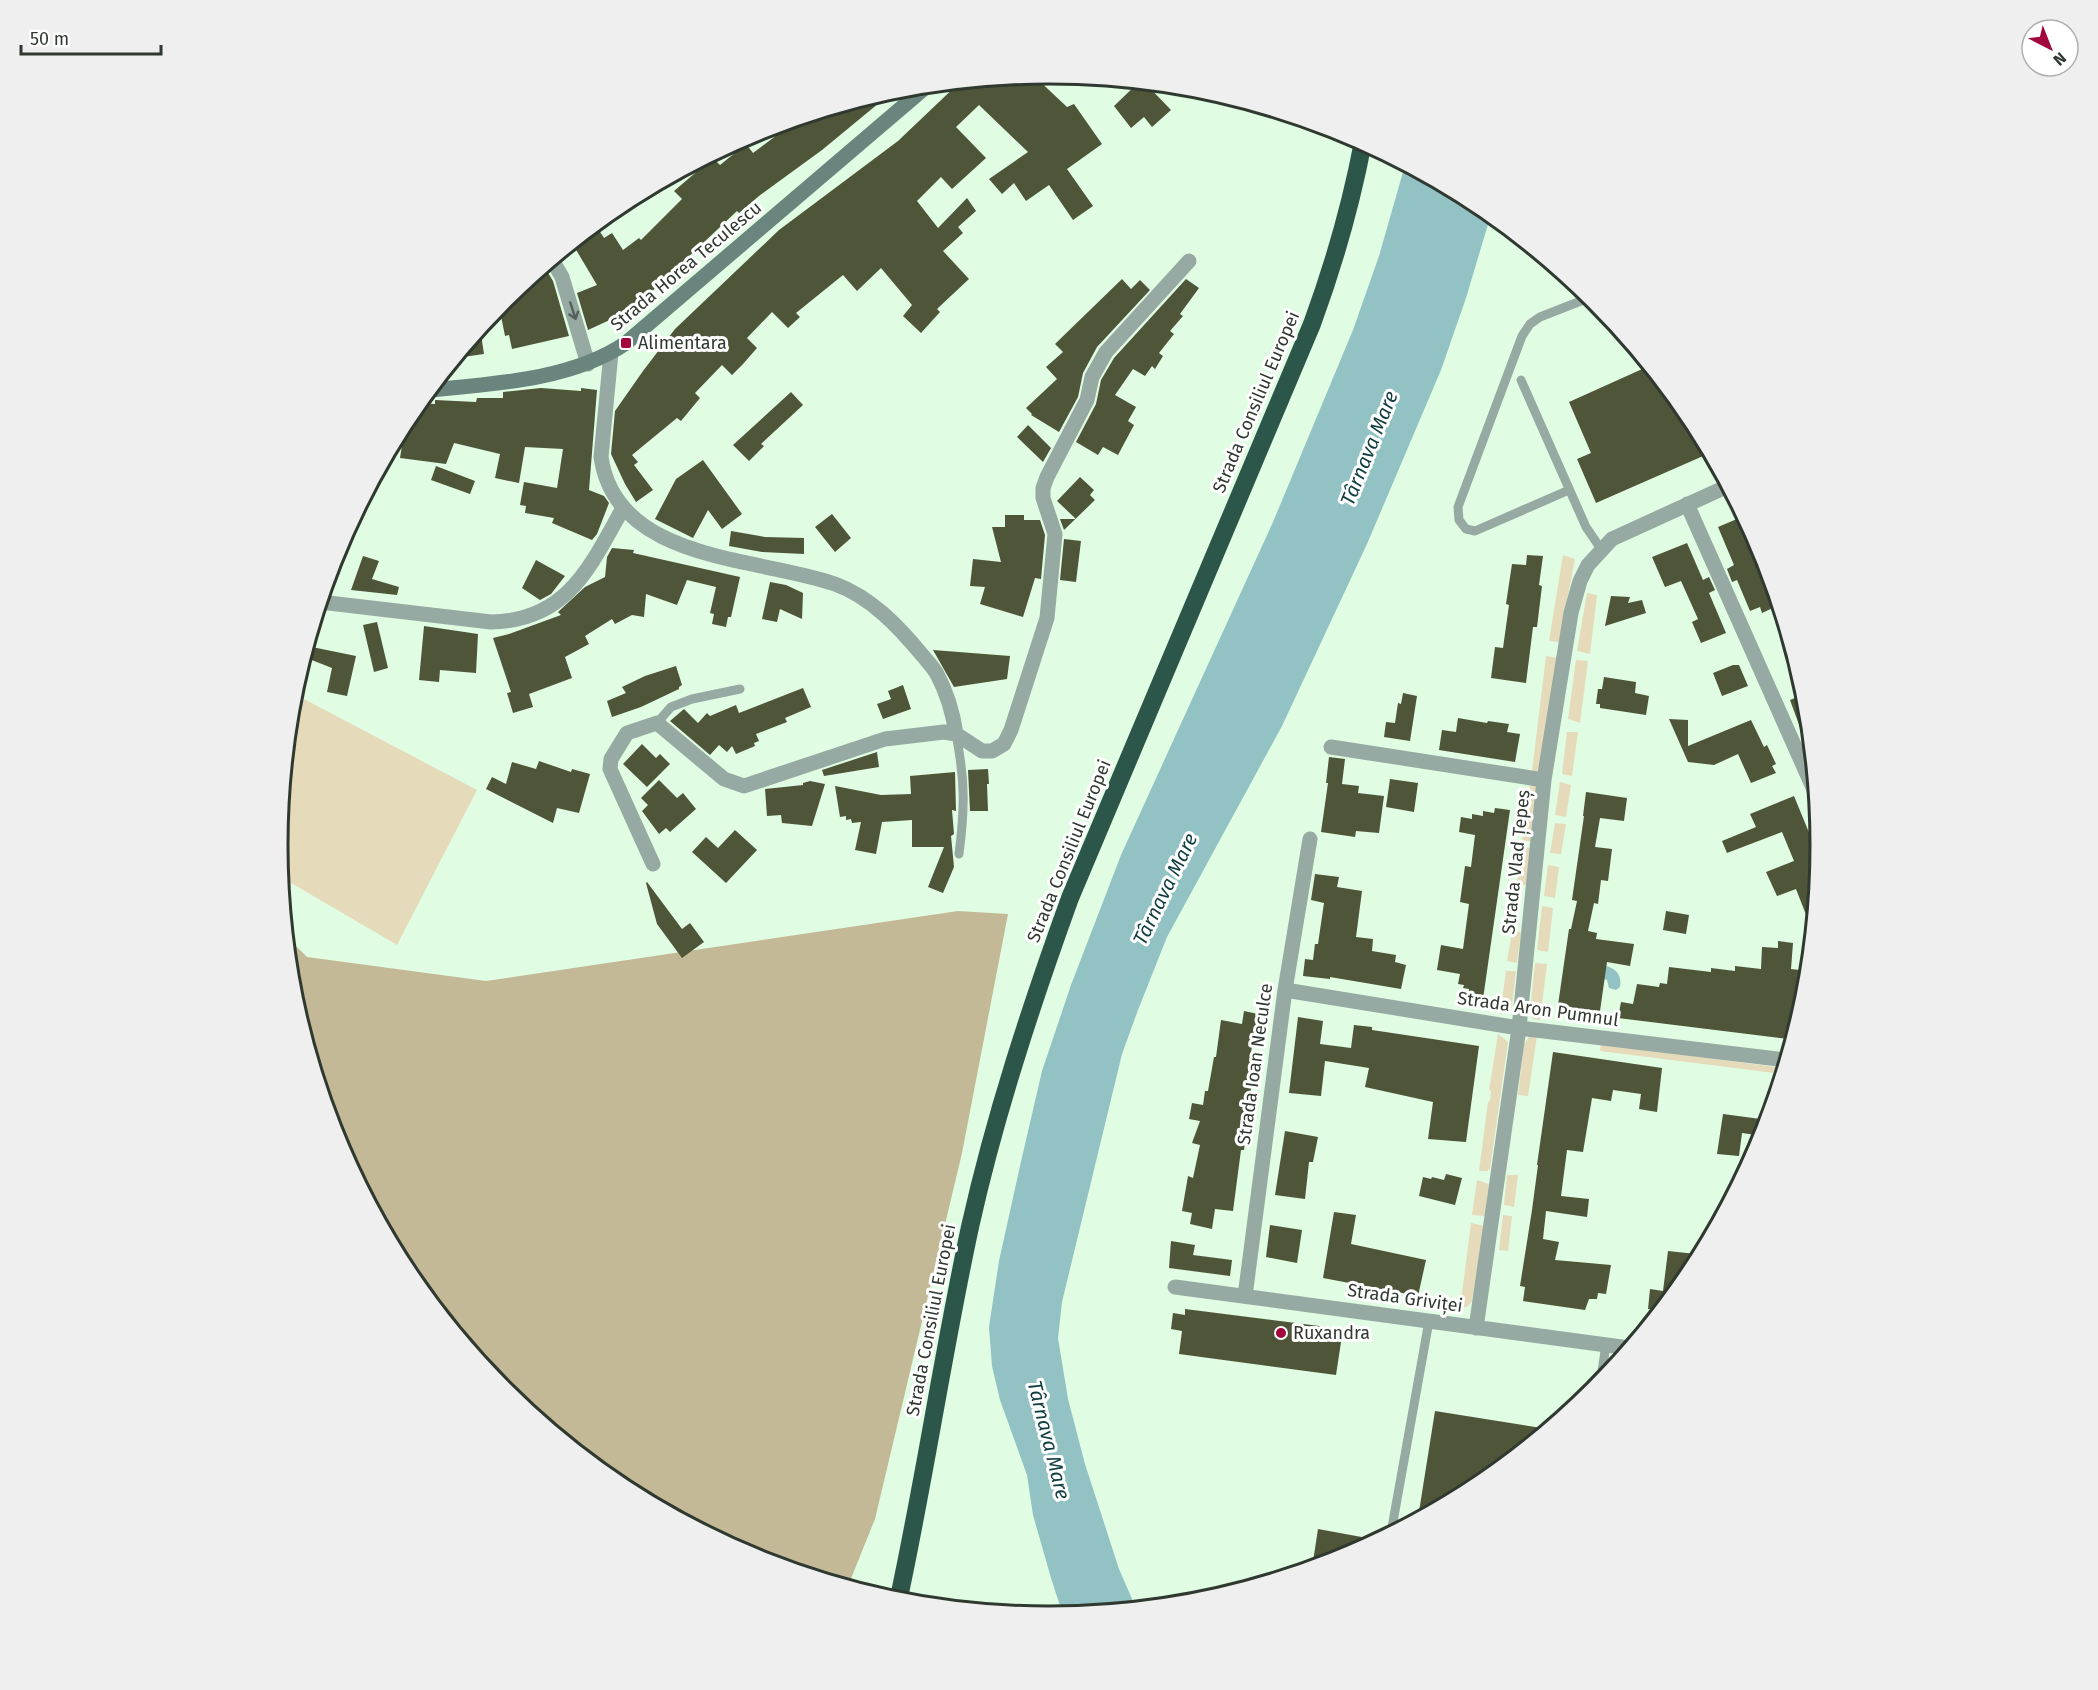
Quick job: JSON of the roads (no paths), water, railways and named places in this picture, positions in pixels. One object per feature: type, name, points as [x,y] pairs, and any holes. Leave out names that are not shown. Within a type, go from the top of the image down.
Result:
[{"type":"highway","name":"Strada Consiliul Europei","points":[[900,1591],[969,1236],[1010,1074],[1038,986],[1070,898],[1312,324],[1333,266],[1361,151]]},
{"type":"street","name":"Strada Horea Teculescu","points":[[440,389],[511,381],[588,364],[611,353],[626,343],[914,97]]},
{"type":"street","points":[[653,864],[610,769],[612,759],[627,733],[657,723],[724,779],[744,786],[885,739],[944,732],[956,734],[982,751],[992,751],[1004,744],[1011,730],[1047,618],[1055,534],[1043,498],[1043,488],[1087,400],[1092,377],[1106,352],[1189,261]]},
{"type":"street","points":[[556,266],[562,277],[588,364]]},
{"type":"street","points":[[611,353],[601,457],[609,484],[623,508],[651,531],[684,546],[814,578],[837,585],[857,595],[890,619],[936,672],[950,703],[956,734]]},
{"type":"street","name":"Strada Vlad Țepeș","points":[[1476,1328],[1519,1028],[1544,780],[1571,614],[1580,581],[1588,565],[1612,539],[1721,489]]},
{"type":"street","points":[[1687,504],[1806,771]]},
{"type":"street","points":[[327,603],[491,622],[523,619],[542,612],[560,601],[574,586],[592,562],[623,508]]},
{"type":"street","points":[[1330,747],[1544,780]]},
{"type":"street","name":"Strada Ioan Neculce","points":[[1245,1296],[1285,990],[1310,839]]},
{"type":"street","name":"Strada Aron Pumnul","points":[[1285,990],[1519,1028],[1779,1059]]},
{"type":"street","name":"Strada Griviței","points":[[1175,1287],[1621,1347]]},
{"type":"lane","points":[[1569,490],[1475,531],[1466,529],[1459,520],[1458,507],[1522,336],[1530,324],[1540,317],[1581,301]]},
{"type":"lane","points":[[1521,380],[1586,527],[1601,549]]},
{"type":"lane","points":[[657,723],[672,707],[692,699],[740,689]]},
{"type":"lane","points":[[956,734],[965,791],[959,854]]},
{"type":"lane","points":[[1393,1524],[1429,1321]]},
{"type":"lane","points":[[1603,1366],[1606,1345]]},
{"type":"water","name":"Târnava Mare","points":[[1403,171],[1488,224],[1441,370],[1367,544],[1282,726],[1167,937],[1122,1054],[1062,1302],[1058,1338],[1068,1399],[1085,1464],[1119,1569],[1133,1601],[1060,1606],[1033,1515],[1027,1475],[1000,1400],[992,1366],[989,1327],[999,1261],[1042,1071],[1071,985],[1121,855],[1273,522],[1353,330],[1379,256]]},
{"type":"water","points":[[1606,966],[1616,971],[1619,976],[1620,987],[1616,990],[1609,988],[1607,980],[1602,978]]},
{"type":"place","name":"Alimentara","points":[[626,343]]},
{"type":"place","name":"Ruxandra","points":[[1281,1333]]}]
